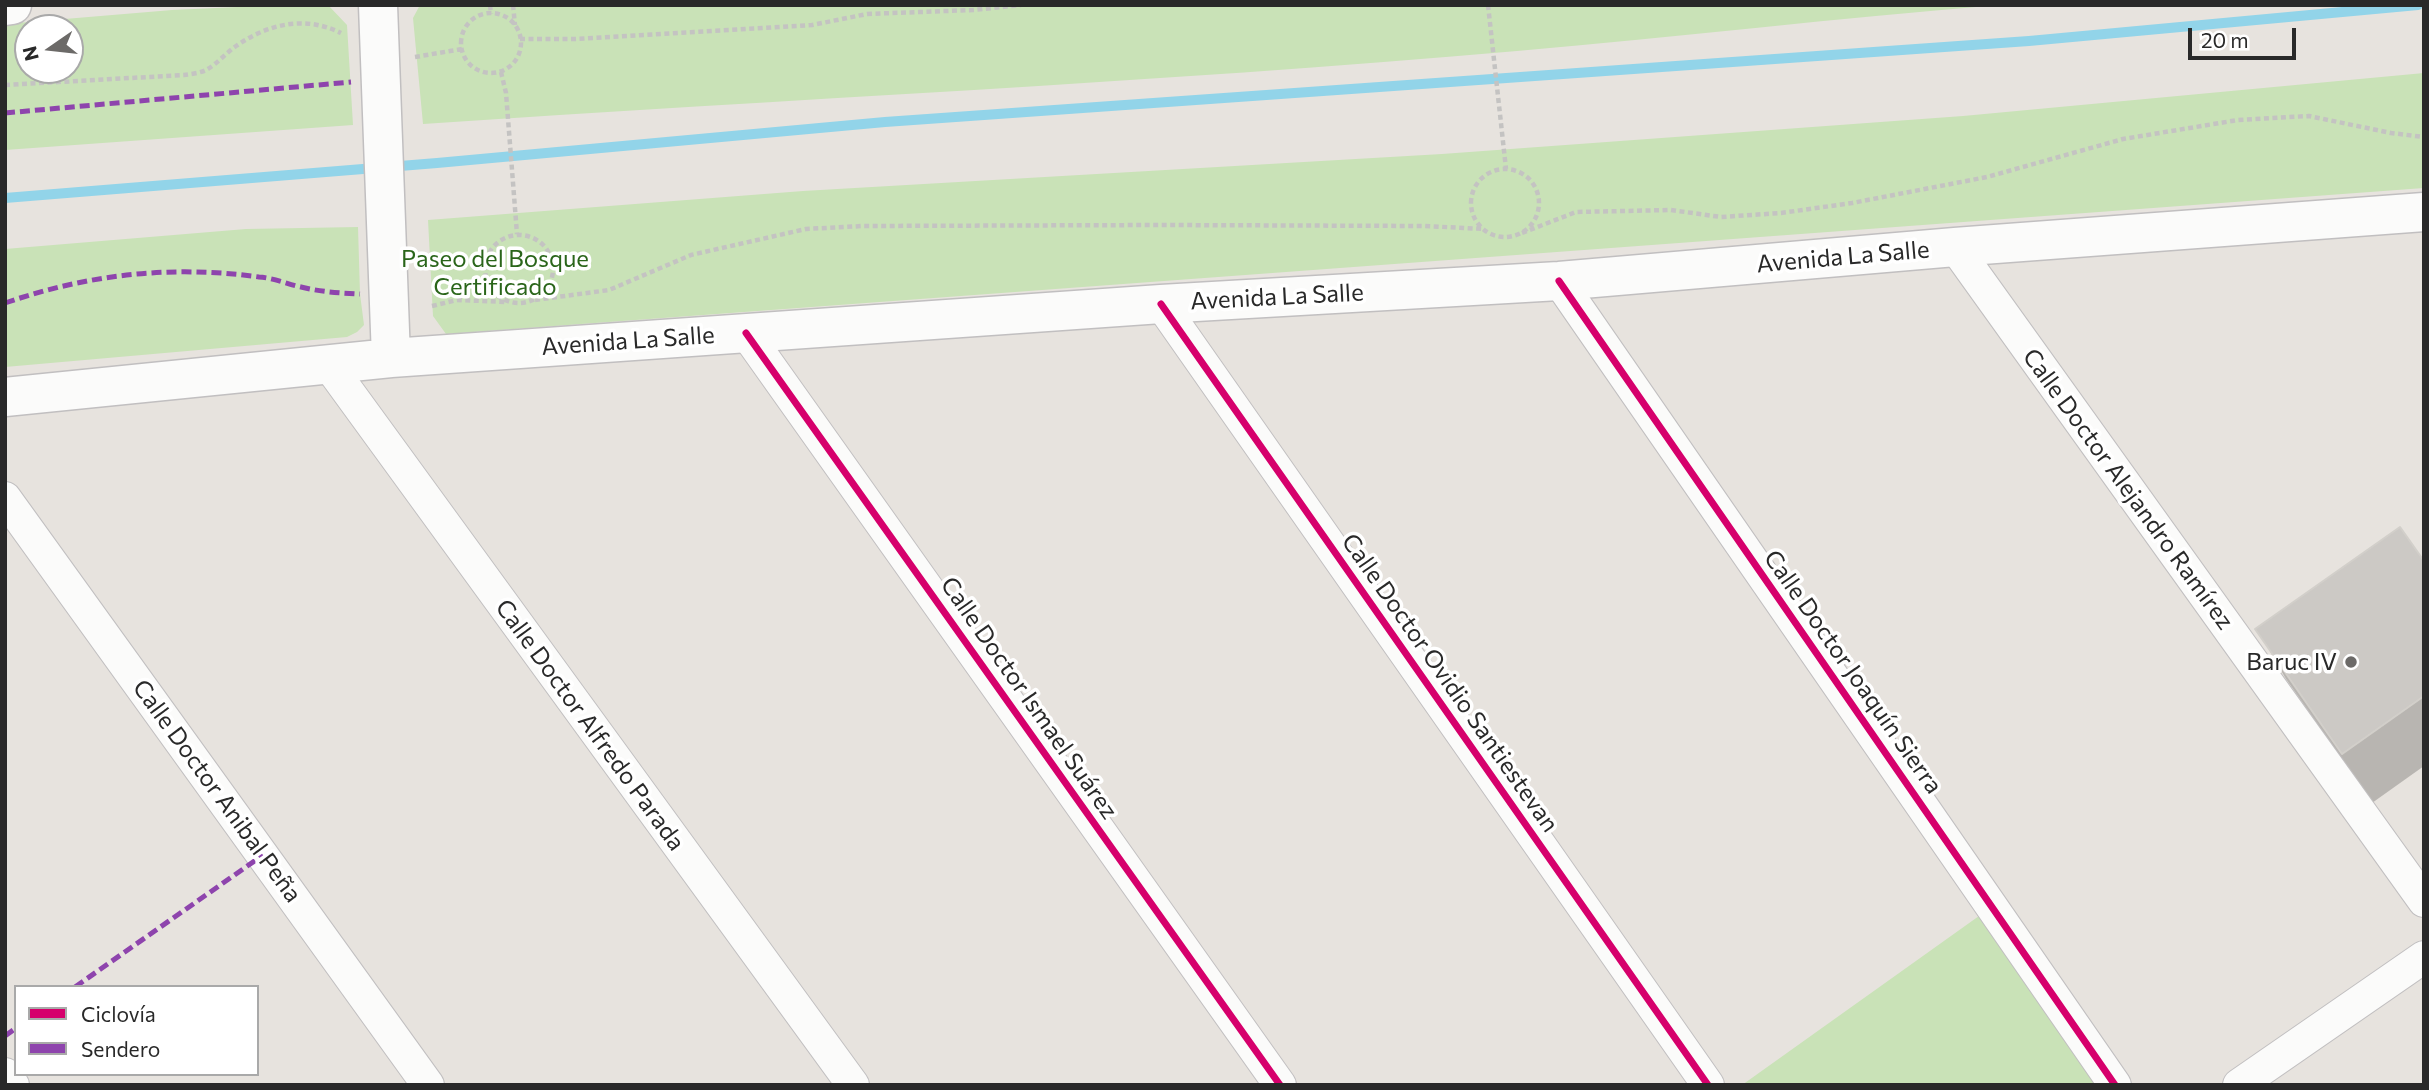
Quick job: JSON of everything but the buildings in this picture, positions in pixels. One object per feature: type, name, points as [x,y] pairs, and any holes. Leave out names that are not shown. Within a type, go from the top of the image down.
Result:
[{"type":"main road","points":[[5,6],[12,5]]},
{"type":"main road","points":[[378,5],[398,62],[386,237],[391,358]]},
{"type":"main road","name":"Avenida La Salle","points":[[5,397],[391,358],[1161,304],[1559,281],[1955,247],[2424,212]]},
{"type":"street","name":"Calle Doctor Alejandro Ramírez","points":[[1955,247],[2424,901]]},
{"type":"street","name":"Calle Doctor Joaquín Sierra","points":[[1559,281],[2115,1085]]},
{"type":"street","name":"Calle Doctor Ovidio Santiestevan","points":[[1161,304],[1708,1085]]},
{"type":"street","name":"Calle Doctor Ismael Suárez","points":[[746,333],[1280,1085]]},
{"type":"street","name":"Calle Doctor Alfredo Parada","points":[[328,365],[853,1085]]},
{"type":"street","name":"Calle Doctor Anibal Peña","points":[[5,498],[428,1085]]},
{"type":"street","points":[[2239,1085],[2424,957]]},
{"type":"street","points":[[5,1074],[13,1085]]},
{"type":"path","points":[[490,5],[491,14]]},
{"type":"path","points":[[513,5],[515,26],[520,39],[517,57],[510,66],[490,74],[470,65],[462,49],[462,34],[467,24],[486,13],[497,13],[515,26]]},
{"type":"path","points":[[520,39],[575,39],[812,25],[867,15],[1021,5]]},
{"type":"path","points":[[1488,5],[1506,169]]},
{"type":"path","points":[[5,85],[184,75],[205,71],[254,34],[280,25],[304,22],[329,27],[348,36]]},
{"type":"path","points":[[398,62],[462,49]]},
{"type":"path","points":[[501,71],[506,93],[517,232]]},
{"type":"path","points":[[1522,233],[1532,224],[1538,212],[1539,199],[1535,186],[1527,176],[1514,170],[1489,173],[1479,181],[1473,194],[1472,207],[1476,219],[1484,229],[1496,236],[1509,237],[1522,233],[1576,212],[1671,210],[1721,217],[1781,213],[1852,203],[1987,177],[2123,139],[2238,120],[2309,116],[2424,137]]},
{"type":"path","points":[[432,306],[457,300],[522,304],[609,290],[691,255],[806,229],[863,226],[1189,225],[1425,226],[1484,229]]},
{"type":"path","points":[[508,302],[496,295],[488,284],[486,258],[493,246],[504,237],[517,232],[542,243],[550,253],[554,267],[552,280],[545,292],[535,300]]},
{"type":"green space","points":[[328,5],[347,25],[353,125],[5,150],[5,24],[14,23],[14,84],[84,84],[84,17],[172,10]]},
{"type":"green space","points":[[420,5],[1999,5],[1577,46],[1380,62],[1107,82],[423,124],[413,18]]},
{"type":"green space","name":"Paseo del Bosque Certificado","points":[[2424,73],[2424,188],[446,334],[433,316],[428,220],[803,191],[1442,154],[1963,116]]},
{"type":"green space","name":"Paseo del Bosque Certificado","points":[[358,227],[364,325],[347,337],[5,367],[5,249],[246,229]]},
{"type":"green space","points":[[1979,916],[2097,1085],[1742,1085]]},
{"type":"waterway","points":[[5,198],[437,163],[885,122],[2029,41],[2418,5]]},
{"type":"marked path","points":[[5,113],[351,82]]},
{"type":"marked path","points":[[5,303],[68,285],[163,272],[227,273],[265,278],[316,290],[360,294]]},
{"type":"marked path","points":[[78,985],[263,855]]},
{"type":"marked path","points":[[5,1036],[14,1029]]},
{"type":"cycle path","points":[[1559,281],[2115,1085]]},
{"type":"cycle path","points":[[1161,304],[1708,1085]]},
{"type":"cycle path","points":[[746,333],[1280,1085]]},
{"type":"place","name":"Baruc IV","points":[[2351,662]]}]
